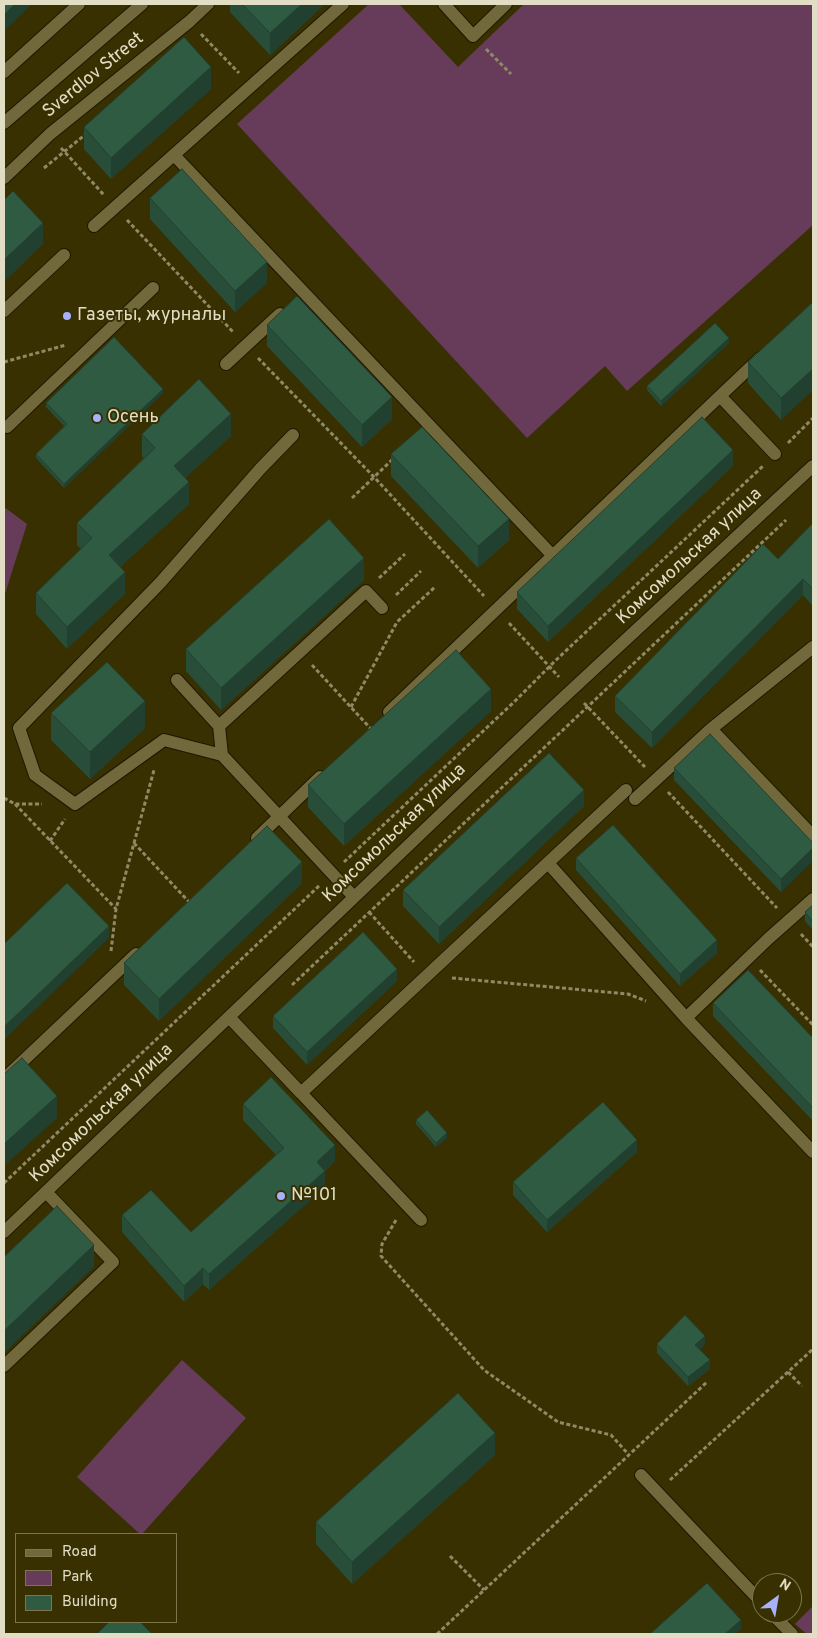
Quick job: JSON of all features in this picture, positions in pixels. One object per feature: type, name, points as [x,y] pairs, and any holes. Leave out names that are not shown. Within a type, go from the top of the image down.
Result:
[{"type":"street","points":[[4,72],[79,4]]},
{"type":"street","points":[[4,123],[142,4]]},
{"type":"street","name":"Sverdlov Street","points":[[4,178],[50,134],[190,21],[208,4]]},
{"type":"street","points":[[94,226],[343,4]]},
{"type":"street","points":[[444,4],[473,36],[506,4]]},
{"type":"street","points":[[174,155],[296,299],[553,556]]},
{"type":"street","points":[[4,311],[64,255]]},
{"type":"street","points":[[7,427],[153,288]]},
{"type":"street","points":[[226,364],[296,299]]},
{"type":"street","points":[[371,728],[770,349]]},
{"type":"street","points":[[720,396],[775,454]]},
{"type":"street","points":[[293,435],[260,468],[160,583],[19,728],[35,775],[75,804],[164,740],[222,755],[354,897]]},
{"type":"street","name":"Комсомольская улица","points":[[4,1232],[571,690],[813,466]]},
{"type":"street","points":[[219,726],[366,591],[386,604]]},
{"type":"street","points":[[302,1093],[548,863],[630,794],[656,779],[711,729],[813,647]]},
{"type":"street","points":[[177,680],[219,726],[222,755]]},
{"type":"street","points":[[711,729],[813,836]]},
{"type":"street","points":[[251,843],[328,769]]},
{"type":"street","points":[[548,863],[686,1018],[813,1152]]},
{"type":"street","points":[[686,1018],[813,898]]},
{"type":"street","points":[[4,1079],[142,949]]},
{"type":"street","points":[[230,1017],[421,1220]]},
{"type":"street","points":[[4,1366],[113,1262],[46,1192]]},
{"type":"street","points":[[641,1475],[752,1592]]},
{"type":"street","points":[[782,1623],[792,1634]]},
{"type":"path","points":[[190,21],[251,86]]},
{"type":"path","points":[[195,41],[202,35]]},
{"type":"path","points":[[489,52],[511,74]]},
{"type":"path","points":[[43,169],[93,128]]},
{"type":"path","points":[[50,134],[64,152],[115,207],[246,346],[374,477],[496,610],[813,947]]},
{"type":"path","points":[[4,362],[68,344]]},
{"type":"path","points":[[4,1183],[813,418]]},
{"type":"path","points":[[352,498],[394,458]]},
{"type":"path","points":[[285,992],[792,514]]},
{"type":"path","points":[[373,584],[405,554]]},
{"type":"path","points":[[386,604],[421,571]]},
{"type":"path","points":[[351,707],[397,622],[436,587]]},
{"type":"path","points":[[299,652],[371,728]]},
{"type":"path","points":[[108,982],[116,909],[146,797],[164,740]]},
{"type":"path","points":[[4,798],[15,804],[116,909]]},
{"type":"path","points":[[15,804],[75,804]]},
{"type":"path","points":[[50,841],[75,804]]},
{"type":"path","points":[[134,843],[190,902]]},
{"type":"path","points":[[369,912],[427,976],[628,994],[653,1004]]},
{"type":"path","points":[[748,958],[813,1025]]},
{"type":"path","points":[[406,1204],[382,1244],[381,1256],[484,1370],[558,1422],[611,1435],[629,1455]]},
{"type":"path","points":[[657,1492],[813,1349]]},
{"type":"path","points":[[788,1372],[802,1386]]},
{"type":"path","points":[[437,1634],[707,1382]]},
{"type":"path","points":[[450,1556],[484,1590]]},
{"type":"green space","points":[[369,4],[399,4],[458,67],[524,4],[813,4],[813,225],[627,391],[605,366],[527,438],[237,124]]},
{"type":"green space","points":[[4,507],[27,524],[4,597]]},
{"type":"green space","points":[[182,1360],[246,1418],[143,1533],[139,1533],[77,1477]]},
{"type":"green space","points":[[813,1606],[813,1634],[807,1634],[795,1624],[802,1623],[802,1617]]},
{"type":"building","points":[[4,4],[15,4],[4,15]]},
{"type":"building","points":[[242,4],[302,4],[270,33]]},
{"type":"building","points":[[184,37],[211,67],[111,158],[84,127]]},
{"type":"building","points":[[182,169],[267,262],[235,291],[150,198]]},
{"type":"building","points":[[13,191],[43,223],[4,260],[4,200]]},
{"type":"building","points":[[297,296],[392,397],[362,425],[267,325]]},
{"type":"building","points":[[813,302],[813,369],[781,398],[748,362]]},
{"type":"building","points":[[715,323],[729,338],[661,401],[647,386]]},
{"type":"building","name":"Осень","points":[[114,337],[163,389],[64,484],[36,454],[67,424],[46,403]]},
{"type":"building","points":[[199,379],[231,414],[174,466],[189,482],[109,555],[125,572],[67,627],[36,593],[92,538],[77,523],[155,448],[142,434]]},
{"type":"building","points":[[702,417],[733,450],[548,626],[517,592]]},
{"type":"building","points":[[422,427],[509,519],[478,546],[391,454]]},
{"type":"building","points":[[329,519],[364,558],[221,688],[186,649]]},
{"type":"building","points":[[813,523],[813,589],[803,579],[652,732],[615,696],[763,544],[778,559]]},
{"type":"building","points":[[456,650],[491,689],[344,824],[308,785]]},
{"type":"building","points":[[107,662],[145,701],[90,752],[51,713]]},
{"type":"building","points":[[710,734],[813,843],[813,848],[781,879],[674,768]]},
{"type":"building","points":[[549,753],[584,790],[439,927],[403,890]]},
{"type":"building","points":[[613,825],[717,940],[680,974],[576,858]]},
{"type":"building","points":[[267,826],[302,862],[159,999],[124,963]]},
{"type":"building","points":[[67,883],[109,926],[4,1027],[4,944]]},
{"type":"building","points":[[813,905],[813,922],[805,912]]},
{"type":"building","points":[[363,932],[397,969],[307,1052],[273,1016]]},
{"type":"building","points":[[748,970],[813,1038],[813,1108],[713,1003]]},
{"type":"building","points":[[22,1058],[57,1096],[4,1144],[4,1074]]},
{"type":"building","name":"№101","points":[[271,1077],[335,1145],[317,1162],[325,1171],[209,1274],[203,1268],[184,1286],[122,1215],[151,1190],[191,1232],[284,1148],[243,1104]]},
{"type":"building","points":[[603,1102],[637,1140],[547,1220],[513,1182]]},
{"type":"building","points":[[427,1110],[447,1133],[436,1143],[416,1120]]},
{"type":"building","points":[[57,1206],[94,1245],[4,1331],[4,1257]]},
{"type":"building","points":[[685,1315],[705,1336],[695,1345],[710,1360],[688,1377],[657,1344]]},
{"type":"building","points":[[458,1393],[495,1433],[352,1562],[316,1522]]},
{"type":"building","points":[[707,1583],[741,1620],[725,1634],[650,1634]]},
{"type":"building","points":[[108,1623],[141,1623],[152,1634],[99,1634]]},
{"type":"place","name":"Газеты, журналы","points":[[67,316]]},
{"type":"place","name":"Осень","points":[[97,418]]},
{"type":"place","name":"№101","points":[[281,1196]]}]
